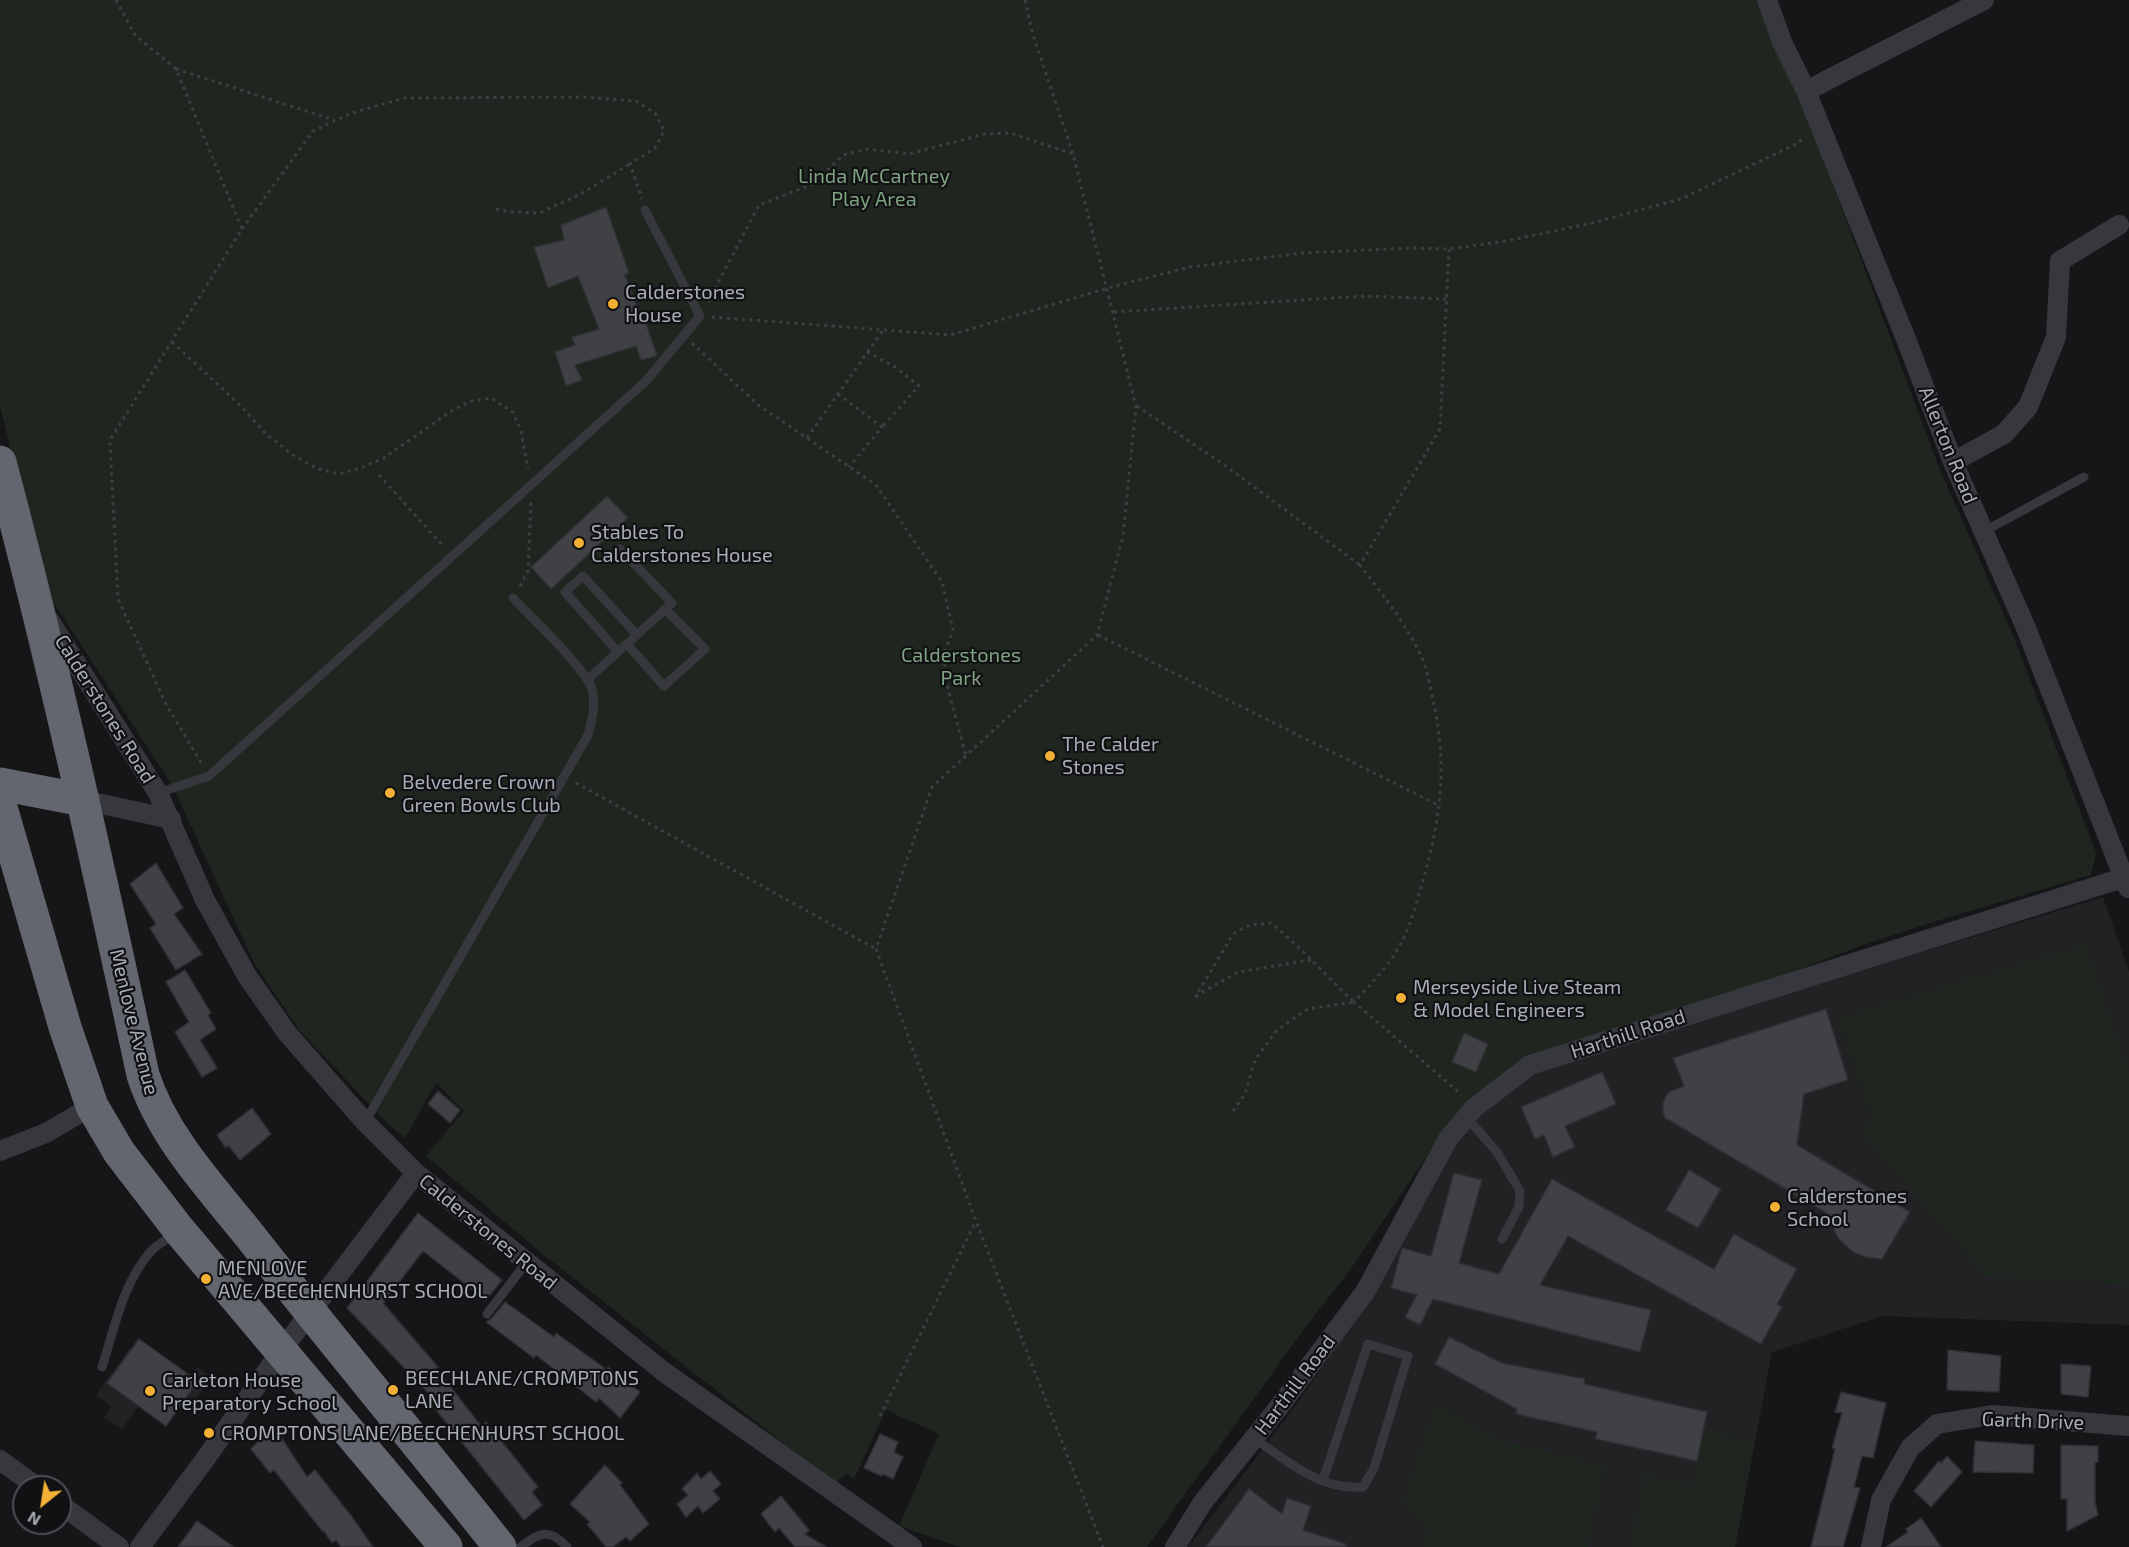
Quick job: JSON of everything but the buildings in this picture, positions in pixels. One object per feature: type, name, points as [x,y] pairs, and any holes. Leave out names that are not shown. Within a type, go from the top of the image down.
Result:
[{"type":"highway","name":"Menlove Avenue","points":[[0,462],[37,600],[143,1075],[151,1098],[174,1139],[311,1314],[500,1547]]},
{"type":"highway","points":[[0,784],[83,800]]},
{"type":"highway","points":[[0,804],[65,1027],[92,1106],[119,1152],[179,1230],[446,1547]]},
{"type":"street","name":"Allerton Road","points":[[1767,0],[1782,42],[1806,91],[1906,339],[1953,462],[2026,628],[2127,882]]},
{"type":"street","points":[[1806,91],[1984,0]]},
{"type":"street","points":[[1953,462],[2004,434],[2028,407],[2056,337],[2060,261],[2119,225]]},
{"type":"street","name":"Calderstones Road","points":[[37,600],[158,792],[205,900],[247,976],[287,1033],[365,1122],[416,1173],[664,1372],[912,1547]]},
{"type":"street","name":"Calderstones Road","points":[[83,800],[171,819]]},
{"type":"street","name":"Harthill Road","points":[[1176,1547],[1203,1502],[1365,1292],[1448,1139],[1469,1113],[1530,1065],[2127,882]]},
{"type":"street","points":[[0,1151],[46,1133],[92,1106]]},
{"type":"street","points":[[140,1547],[281,1352],[416,1173]]},
{"type":"street","name":"Garth Drive","points":[[1871,1547],[1881,1500],[1910,1448],[1937,1424],[1992,1415],[2129,1426]]},
{"type":"street","points":[[0,1460],[21,1475]]},
{"type":"street","points":[[72,1513],[119,1547]]},
{"type":"lane","points":[[158,792],[209,776],[646,381],[700,316],[645,210]]},
{"type":"lane","points":[[1983,532],[2084,477]]},
{"type":"lane","points":[[587,680],[672,603],[620,549]]},
{"type":"lane","points":[[618,652],[565,592],[583,576],[637,635]]},
{"type":"lane","points":[[365,1122],[588,735],[594,714],[592,688],[576,664],[513,598]]},
{"type":"lane","points":[[627,644],[664,686],[705,649],[666,610]]},
{"type":"lane","points":[[1469,1113],[1475,1126],[1497,1152],[1520,1191],[1519,1207],[1502,1239]]},
{"type":"lane","points":[[102,1367],[125,1296],[136,1271],[154,1248],[179,1230]]},
{"type":"lane","points":[[486,1314],[526,1263]]},
{"type":"lane","points":[[1254,1438],[1298,1471],[1323,1480],[1348,1489],[1363,1487],[1374,1468],[1408,1356],[1368,1344],[1323,1480]]},
{"type":"lane","points":[[521,1547],[539,1534],[548,1534],[558,1538],[567,1547]]},
{"type":"path","points":[[116,0],[135,35],[176,69],[335,121]]},
{"type":"path","points":[[1025,0],[1033,35],[1073,154],[1136,406],[1123,536],[1097,635],[932,787],[876,949],[976,1221],[1103,1547]]},
{"type":"path","points":[[176,69],[242,229]]},
{"type":"path","points":[[209,776],[166,704],[118,599],[110,440],[242,229],[313,131],[352,113],[404,98],[584,96],[636,101],[655,113],[663,131],[655,148],[581,194],[539,213],[495,209]]},
{"type":"path","points":[[1073,154],[1010,133],[984,134],[909,154],[868,149],[843,155],[813,184],[759,205],[700,316],[950,335],[1107,288],[1190,267],[1302,253],[1412,248],[1449,249],[1506,241],[1592,224],[1681,199],[1798,143],[1818,123]]},
{"type":"path","points":[[630,164],[645,210]]},
{"type":"path","points":[[1360,565],[1440,429],[1449,249]]},
{"type":"path","points":[[1114,312],[1364,296],[1446,299]]},
{"type":"path","points":[[807,438],[883,330]]},
{"type":"path","points":[[684,335],[757,404],[876,485],[942,582],[953,630],[944,653],[946,681],[966,756]]},
{"type":"path","points":[[171,342],[242,406],[266,434],[293,455],[316,468],[338,474],[358,469],[384,458],[451,411],[471,401],[491,398],[513,412],[521,432],[531,485],[528,571],[513,598]]},
{"type":"path","points":[[849,467],[919,386],[895,367],[867,352]]},
{"type":"path","points":[[838,393],[882,427]]},
{"type":"path","points":[[1136,406],[1233,471],[1360,565],[1397,614],[1424,662],[1436,713],[1443,773],[1440,806],[1432,850],[1402,943],[1380,974],[1354,1002],[1308,1009],[1277,1030],[1255,1060],[1245,1094],[1233,1112]]},
{"type":"path","points":[[379,475],[452,557]]},
{"type":"path","points":[[1097,635],[1440,806]]},
{"type":"path","points":[[564,776],[876,949]]},
{"type":"path","points":[[1311,960],[1238,972],[1196,996],[1233,934],[1250,925],[1271,923],[1292,940],[1354,1002],[1470,1102],[1469,1113]]},
{"type":"path","points":[[880,1416],[976,1221]]},
{"type":"shaded area","name":"Calderstones School","points":[[2103,897],[2129,972],[2129,1325],[1882,1316],[1772,1352],[1735,1547],[1188,1547],[1296,1405],[1367,1302],[1475,1112],[1528,1075]]},
{"type":"shaded area","name":"Carleton House Preparatory School","points":[[130,1348],[182,1386],[197,1367],[211,1378],[191,1405],[179,1397],[144,1399],[122,1429],[104,1417],[111,1406],[96,1395]]},
{"type":"green space","name":"Calderstones Park","points":[[0,0],[1760,0],[1776,47],[1821,153],[1940,470],[2015,640],[2096,853],[2091,875],[1933,922],[1863,945],[1752,987],[1530,1056],[1441,1135],[1348,1273],[1310,1321],[1147,1547],[959,1547],[899,1526],[939,1434],[886,1410],[854,1479],[847,1474],[835,1484],[544,1255],[426,1156],[464,1111],[436,1083],[405,1138],[384,1120],[300,1031],[254,963],[173,787],[45,589],[0,406]]},
{"type":"green space","points":[[2086,944],[2129,1074],[2129,1285],[1985,1276],[1864,1136],[1871,1115],[1838,1017]]},
{"type":"green space","points":[[1436,1403],[1500,1440],[1606,1466],[1588,1547],[1424,1547],[1428,1532],[1402,1502]]},
{"type":"green space","points":[[1703,1430],[1755,1442],[1735,1547],[1631,1547],[1644,1473],[1693,1485]]},
{"type":"place","name":"Calderstones House","points":[[613,304]]},
{"type":"place","name":"Stables To Calderstones House","points":[[579,543]]},
{"type":"place","name":"The Calder Stones","points":[[1050,756]]},
{"type":"place","name":"Belvedere Crown Green Bowls Club","points":[[390,793]]},
{"type":"place","name":"Merseyside Live Steam & Model Engineers","points":[[1401,998]]},
{"type":"place","name":"Calderstones School","points":[[1775,1207]]},
{"type":"place","name":"MENLOVE AVE/BEECHENHURST SCHOOL","points":[[206,1279]]},
{"type":"place","name":"BEECHLANE/CROMPTONS LANE","points":[[393,1390]]},
{"type":"place","name":"Carleton House Preparatory School","points":[[150,1391]]},
{"type":"place","name":"CROMPTONS LANE/BEECHENHURST SCHOOL","points":[[209,1433]]},
{"type":"park label","name":"Linda McCartney Play Area","points":[[874,188]]}]
